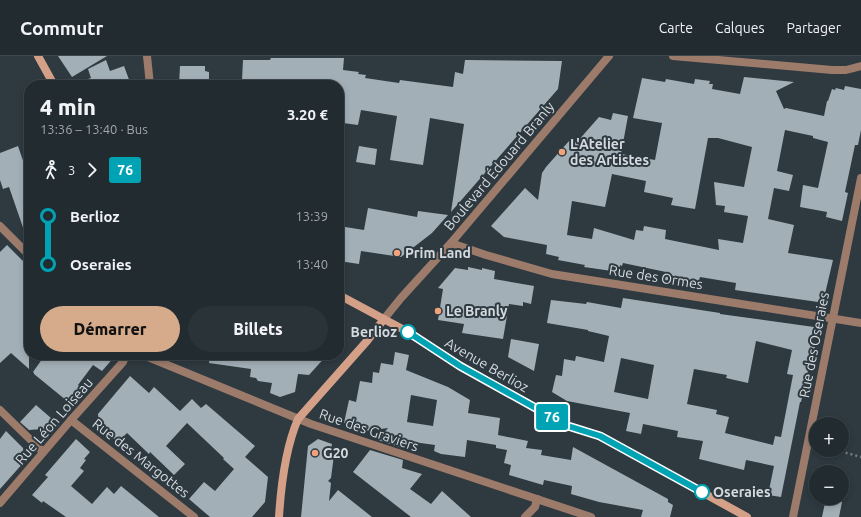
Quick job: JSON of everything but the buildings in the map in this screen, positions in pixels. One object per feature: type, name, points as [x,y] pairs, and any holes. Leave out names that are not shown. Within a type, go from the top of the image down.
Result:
[{"type":"main road","points":[[38,56],[51,80]]},
{"type":"main road","name":"Avenue Berlioz","points":[[344,298],[408,332],[460,366],[568,426],[600,436],[747,517]]},
{"type":"main road","name":"Boulevard Édouard Branly","points":[[298,419],[367,341],[384,319]]},
{"type":"main road","points":[[279,517],[281,488],[293,431],[298,419]]},
{"type":"main road","name":"Avenue Berlioz","points":[[731,508],[740,517]]},
{"type":"street","points":[[147,56],[149,80]]},
{"type":"street","name":"Boulevard Édouard Branly","points":[[384,319],[400,298],[451,242],[609,56]]},
{"type":"street","points":[[673,56],[832,70],[846,70],[861,66]]},
{"type":"street","name":"Rue des Oseraies","points":[[792,517],[861,178]]},
{"type":"street","points":[[0,226],[24,250]]},
{"type":"street","name":"Rue des Ormes","points":[[451,242],[486,255],[552,274],[861,323]]},
{"type":"street","name":"Rue Léon Loiseau","points":[[0,503],[124,360]]},
{"type":"street","name":"Rue des Graviers","points":[[155,360],[298,419],[591,517]]},
{"type":"street","points":[[0,410],[43,452]]},
{"type":"street","name":"Rue des Margottes","points":[[71,420],[194,517]]},
{"type":"street","points":[[525,517],[535,507],[537,499]]},
{"type":"path","points":[[849,454],[861,457]]},
{"type":"bus line","name":"76","points":[[408,332],[460,366],[568,426],[600,436],[702,492]]},
{"type":"place","name":"L'Atelier des Artistes","points":[[562,152]]},
{"type":"place","name":"Prim Land","points":[[397,253]]},
{"type":"place","name":"Le Branly","points":[[438,311]]},
{"type":"place","name":"Berlioz","points":[[408,332]]},
{"type":"place","name":"G20","points":[[315,453]]},
{"type":"place","name":"Oseraies","points":[[702,492]]}]
